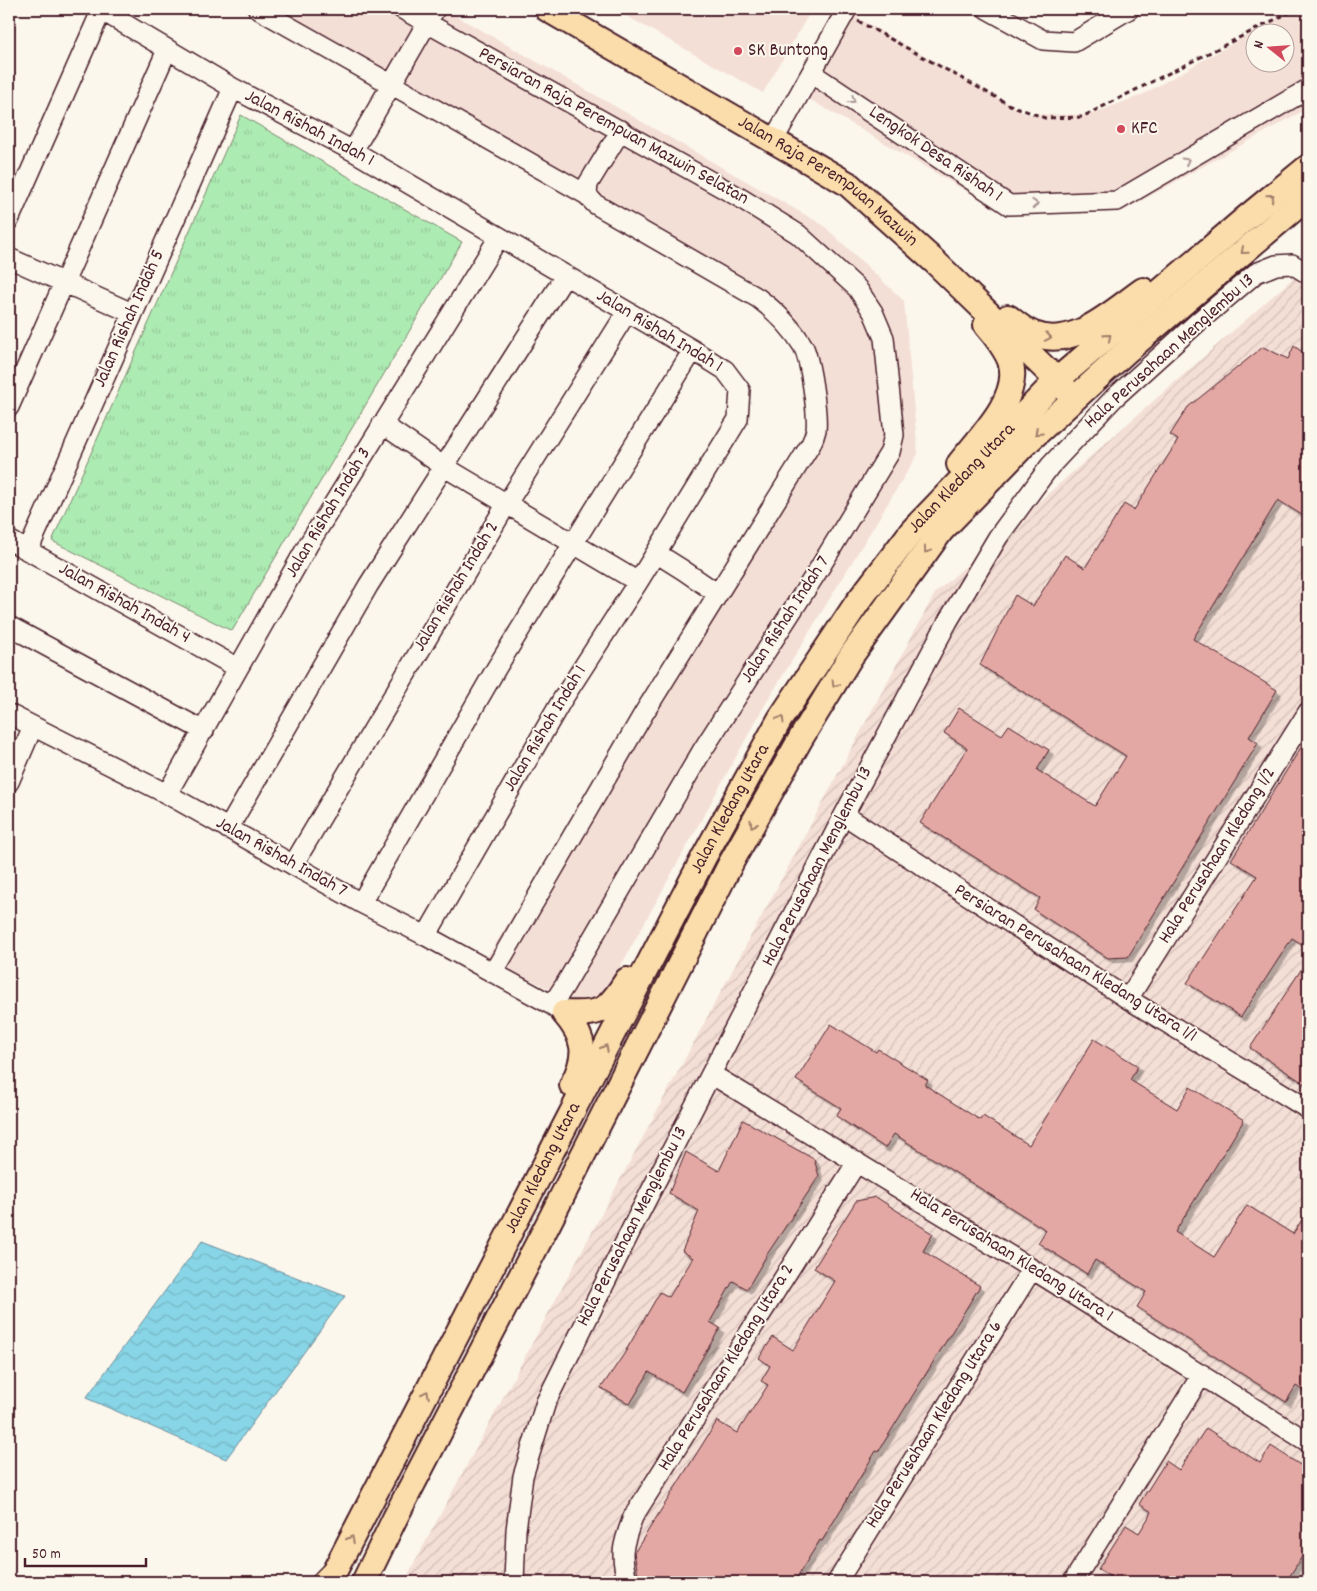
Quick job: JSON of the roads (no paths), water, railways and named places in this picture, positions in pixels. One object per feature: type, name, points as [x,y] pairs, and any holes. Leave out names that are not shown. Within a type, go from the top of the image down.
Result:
[{"type":"main road","name":"Jalan Raja Perempuan Mazwin","points":[[546,9],[848,184],[935,262],[1057,380],[1074,399]]},
{"type":"main road","name":"Jalan Kledang Utara","points":[[329,1581],[704,857],[780,719],[857,603],[912,531],[1057,380],[1308,167]]},
{"type":"main road","name":"Jalan Kledang Utara","points":[[364,1582],[395,1518],[548,1224],[724,878],[801,738],[851,656],[941,531],[1024,444],[1308,197]]},
{"type":"main road","points":[[935,262],[1009,318],[1034,334],[1058,338],[1081,333],[1246,218]]},
{"type":"main road","points":[[912,531],[941,486],[1004,405],[1012,384],[1011,363],[996,337],[935,262]]},
{"type":"main road","points":[[558,1009],[586,1014],[608,1007],[616,998],[661,915],[689,872],[704,857]]},
{"type":"main road","points":[[479,1292],[490,1256],[508,1213],[575,1081],[582,1060],[584,1051],[582,1042],[573,1024],[558,1009]]},
{"type":"street","points":[[258,9],[587,195],[595,204],[758,298],[770,307],[793,333],[803,346],[808,358],[816,418],[816,431],[811,444],[644,713],[492,973]]},
{"type":"street","name":"Persiaran Raja Perempuan Mazwin Selatan","points":[[402,9],[430,16],[621,130],[738,196],[798,234]]},
{"type":"street","points":[[987,9],[1016,16],[1043,40],[1074,42],[1129,9]]},
{"type":"street","points":[[9,220],[102,10]]},
{"type":"street","name":"Jalan Rishah Indah 1","points":[[102,10],[233,88],[353,151],[693,350],[725,370],[740,390],[738,419],[638,582],[562,700],[426,936]]},
{"type":"street","points":[[773,141],[846,11]]},
{"type":"street","points":[[353,151],[430,16]]},
{"type":"street","points":[[9,407],[167,50]]},
{"type":"street","name":"Lengkok Desa Rishah 1","points":[[811,72],[1009,204],[1117,201],[1308,89]]},
{"type":"street","name":"Jalan Rishah Indah 5","points":[[28,551],[233,88]]},
{"type":"street","points":[[587,195],[588,184],[621,130]]},
{"type":"street","name":"Jalan Rishah Indah 7","points":[[9,714],[167,794],[361,903],[426,936],[558,1009],[565,985],[702,751],[890,452],[894,435],[884,338],[873,312],[857,288],[798,234]]},
{"type":"street","name":"Jalan Rishah Indah 3","points":[[167,794],[308,545],[499,237]]},
{"type":"street","points":[[9,258],[132,313]]},
{"type":"street","name":"Hala Perusahaan Menglembu 13","points":[[514,1582],[516,1530],[523,1476],[546,1402],[844,815],[948,621],[998,537],[1050,466],[1114,398],[1198,322],[1256,273],[1276,265],[1300,269]]},
{"type":"street","points":[[228,829],[368,586],[442,466],[565,276]]},
{"type":"street","name":"Jalan Rishah Indah 2","points":[[293,865],[506,505],[627,312]]},
{"type":"street","points":[[361,903],[497,667],[693,350]]},
{"type":"street","points":[[382,424],[442,466],[638,582]]},
{"type":"street","name":"Jalan Rishah Indah 4","points":[[9,540],[238,668]]},
{"type":"street","points":[[656,553],[718,594]]},
{"type":"street","points":[[9,626],[204,731]]},
{"type":"street","name":"Hala Perusahaan Kledang 1/2","points":[[1128,999],[1308,712]]},
{"type":"street","points":[[9,782],[33,726]]},
{"type":"street","name":"Persiaran Perusahaan Kledang Utara 1/1","points":[[844,815],[1128,999],[1308,1109]]},
{"type":"street","name":"Hala Perusahaan Kledang Utara 1","points":[[711,1074],[1032,1269],[1308,1442]]},
{"type":"street","name":"Hala Perusahaan Kledang Utara 2","points":[[628,1582],[623,1565],[623,1544],[633,1517],[857,1162]]},
{"type":"street","name":"Hala Perusahaan Kledang Utara 6","points":[[837,1582],[1032,1269]]},
{"type":"street","points":[[1073,1582],[1202,1374]]},
{"type":"water","points":[[202,1241],[345,1296],[226,1459],[86,1398]]},
{"type":"place","name":"SK Buntong","points":[[738,51]]},
{"type":"place","name":"KFC","points":[[1121,129]]}]
